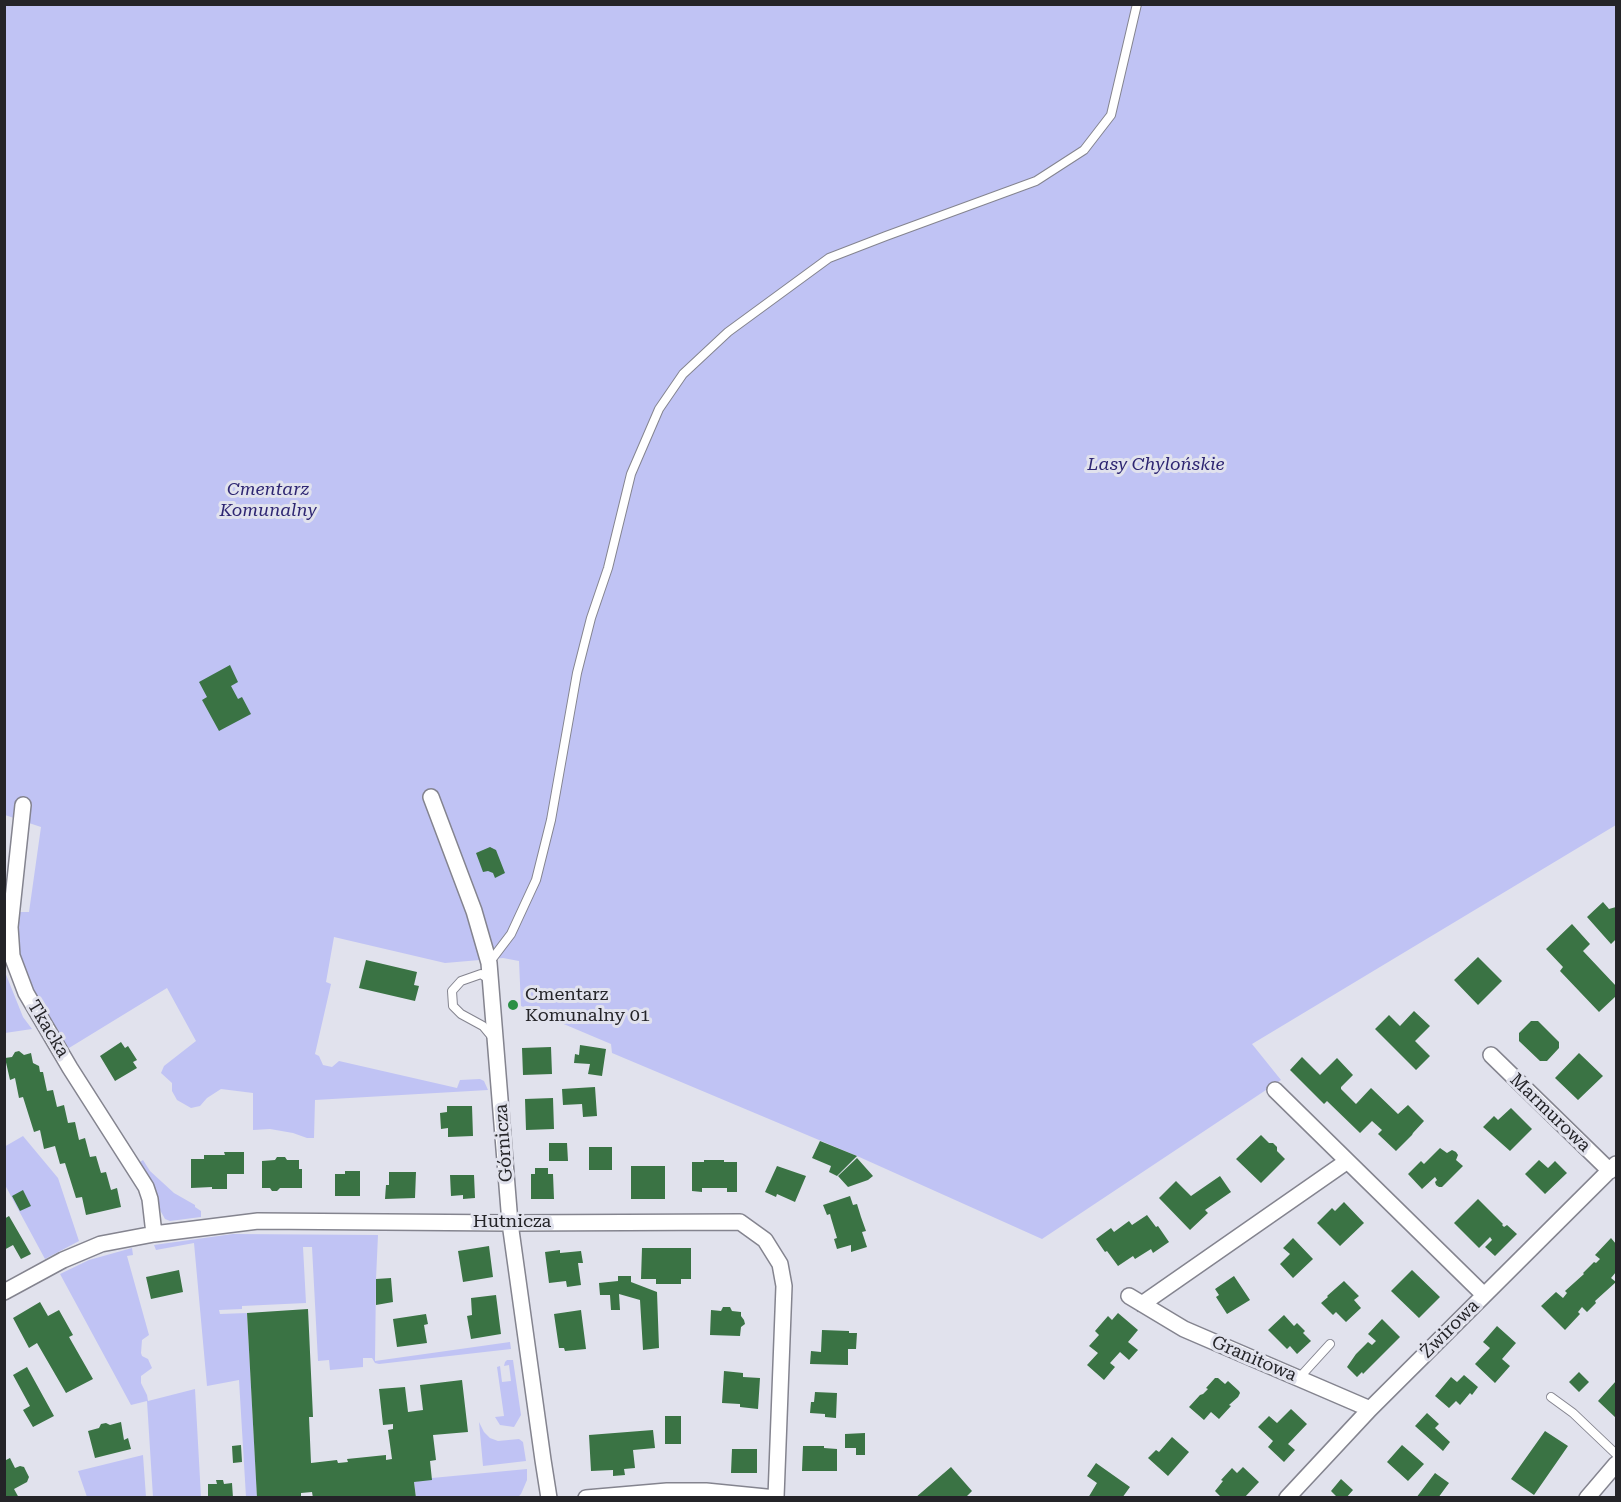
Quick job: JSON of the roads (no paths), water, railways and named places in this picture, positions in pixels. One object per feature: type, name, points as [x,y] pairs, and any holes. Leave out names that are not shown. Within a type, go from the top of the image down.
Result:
[{"type":"street","name":"Górnicza","points":[[431,797],[474,911],[489,963],[510,1223],[549,1497]]},
{"type":"street","name":"Tkacka","points":[[23,805],[10,927],[12,956],[26,993],[70,1068],[146,1187],[150,1199],[154,1234]]},
{"type":"street","name":"Marmurowa","points":[[1491,1055],[1613,1167]]},
{"type":"street","points":[[1275,1090],[1484,1295]]},
{"type":"street","name":"Granitowa","points":[[1346,1162],[1135,1300],[1184,1329],[1370,1409]]},
{"type":"street","name":"Żwirowa","points":[[1287,1497],[1370,1409],[1613,1167]]},
{"type":"street","name":"Hutnicza","points":[[4,1292],[63,1260],[101,1244],[154,1234],[258,1221],[740,1222],[765,1240],[780,1264],[784,1286],[776,1497]]},
{"type":"street","points":[[1587,1497],[1617,1464]]},
{"type":"street","points":[[586,1497],[667,1491],[706,1491],[776,1497]]},
{"type":"lane","points":[[489,963],[511,934],[536,880],[550,820],[577,673],[591,618],[608,568],[631,474],[659,409],[683,374],[728,332],[829,258],[1036,182],[1084,150],[1110,115],[1137,4]]},
{"type":"lane","points":[[491,980],[481,974],[461,981],[452,992],[453,1006],[461,1014],[483,1026],[496,1041]]},
{"type":"lane","points":[[1299,1378],[1330,1344]]},
{"type":"lane","points":[[1551,1397],[1573,1413],[1617,1454]]},
{"type":"place","name":"Cmentarz Komunalny 01","points":[[513,1005]]},
{"type":"park label","name":"Lasy Chylońskie","points":[[1156,465]]},
{"type":"park label","name":"Cmentarz Komunalny","points":[[268,500]]}]
